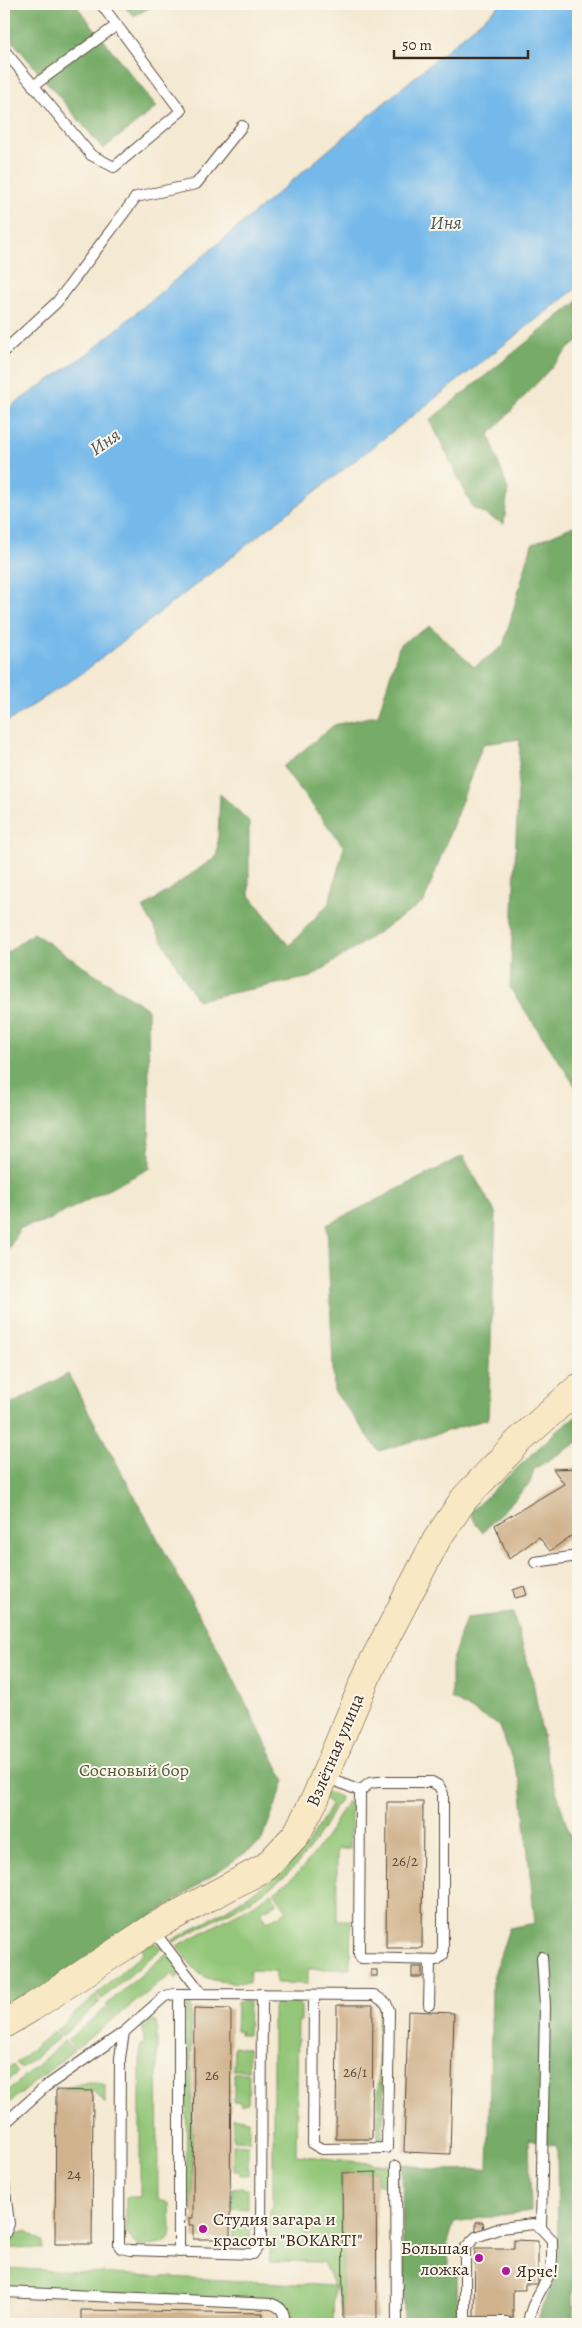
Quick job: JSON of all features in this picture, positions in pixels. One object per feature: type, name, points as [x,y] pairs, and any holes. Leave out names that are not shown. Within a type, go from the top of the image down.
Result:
[{"type":"main road","name":"Взлётная улица","points":[[4,2024],[151,1928],[266,1867],[296,1835],[326,1777],[371,1666],[437,1539],[464,1499],[518,1442],[578,1388]]},
{"type":"lane","points":[[4,50],[90,156],[114,167],[181,111],[101,4]]},
{"type":"lane","points":[[34,86],[117,25]]},
{"type":"lane","points":[[4,351],[57,302],[136,197],[196,184],[242,126]]},
{"type":"lane","points":[[535,1562],[578,1556]]},
{"type":"lane","points":[[326,1777],[360,1791]]},
{"type":"lane","points":[[432,1782],[439,1786],[443,1794],[443,1955],[437,1960],[365,1960],[359,1954],[360,1791],[370,1783],[432,1782]]},
{"type":"lane","points":[[151,1928],[202,1994]]},
{"type":"lane","points":[[541,2228],[545,2006],[542,1957]]},
{"type":"lane","points":[[429,2005],[430,1960]]},
{"type":"lane","points":[[178,1994],[179,2252]]},
{"type":"lane","points":[[4,2124],[45,2087],[124,2032],[165,1996],[178,1994],[374,1995],[388,2006],[388,2148],[322,2149],[313,2144],[314,1995]]},
{"type":"lane","points":[[124,2032],[120,2058],[119,2245],[121,2248],[130,2250],[248,2255],[255,2253],[261,2242],[262,1994]]},
{"type":"lane","points":[[396,2166],[397,2324]]},
{"type":"lane","points":[[4,2182],[9,2224],[4,2236]]},
{"type":"lane","points":[[506,2322],[465,2323],[465,2248],[476,2237],[501,2228],[533,2224],[541,2228],[552,2240],[550,2271],[529,2312],[528,2324]]},
{"type":"lane","points":[[4,2292],[272,2304],[280,2307],[283,2311],[284,2324]]},
{"type":"shaded area","points":[[4,2268],[334,2286],[333,2323],[4,2324]]},
{"type":"green space","points":[[5,4],[75,4],[157,107],[103,149],[4,31]]},
{"type":"green space","points":[[121,4],[157,4],[134,16]]},
{"type":"green space","points":[[578,301],[578,342],[570,347],[489,435],[508,490],[504,524],[473,508],[430,420]]},
{"type":"green space","points":[[578,524],[578,1090],[510,988],[520,739],[483,744],[424,902],[311,977],[197,1000],[143,908],[217,856],[220,794],[249,821],[249,894],[289,946],[329,903],[344,847],[283,767],[334,725],[378,715],[400,644],[430,626],[474,667],[503,646],[532,544]]},
{"type":"green space","points":[[33,933],[148,1009],[150,1168],[47,1221],[20,1228],[4,1258],[4,955]]},
{"type":"green space","points":[[463,1156],[496,1214],[488,1419],[379,1451],[334,1391],[327,1225]]},
{"type":"green space","name":"Сосновый бор","points":[[68,1374],[228,1668],[285,1781],[261,1842],[4,2018],[4,1408]]},
{"type":"green space","points":[[578,1415],[578,1442],[534,1469],[530,1483],[483,1532],[477,1526],[470,1512],[561,1427]]},
{"type":"green space","points":[[513,1613],[533,1681],[545,1753],[570,1836],[578,1854],[578,2001],[573,2324],[535,2324],[558,2270],[557,2146],[529,2139],[531,2211],[454,2222],[446,2250],[449,2267],[457,2273],[458,2324],[404,2324],[402,2164],[438,2170],[488,2169],[492,1981],[509,1928],[535,1923],[521,1783],[499,1725],[451,1699],[451,1663],[466,1618]]},
{"type":"green space","points":[[328,1792],[341,1797],[310,1848],[286,1875],[256,1896],[174,1942],[173,1940],[224,1911],[258,1888],[289,1864],[310,1840],[331,1805],[320,1795]]},
{"type":"green space","points":[[347,1801],[351,1807],[350,1849],[337,1849],[337,1920],[351,1920],[350,1969],[308,1969],[308,1984],[276,1983],[276,1971],[250,1970],[249,1983],[223,1982],[207,1978],[193,1967],[177,1946],[253,1905],[271,1893],[277,1903],[261,1912],[267,1922],[287,1911],[274,1892],[298,1872],[316,1851]]},
{"type":"green space","points":[[155,1943],[162,1948],[102,1999],[96,1995],[144,1952],[139,1947]]},
{"type":"green space","points":[[167,1953],[180,1970],[179,1976],[175,1979],[172,1974],[116,2017],[106,2005]]},
{"type":"green space","points":[[95,1996],[100,2002],[62,2036],[56,2030]]},
{"type":"green space","points":[[186,2000],[191,2000],[193,2212],[187,2213]]},
{"type":"green space","points":[[249,2001],[248,2035],[240,2035],[240,2031],[236,2031],[237,2002]]},
{"type":"green space","points":[[379,2001],[384,2006],[383,2140],[378,2143]]},
{"type":"green space","points":[[277,2002],[297,2002],[301,2007],[301,2021],[298,2021],[296,2155],[396,2166],[397,2189],[376,2184],[376,2172],[342,2173],[343,2319],[338,2294],[323,2262],[269,2261],[270,2210],[273,2206],[273,2007]]},
{"type":"green space","points":[[106,2008],[115,2018],[75,2049],[67,2040]]},
{"type":"green space","points":[[148,2019],[156,2021],[157,2028],[158,2198],[170,2204],[171,2233],[165,2242],[150,2246],[137,2246],[126,2233],[126,2197],[140,2197],[140,2045],[144,2044],[143,2028],[139,2027],[140,2024]]},
{"type":"green space","points":[[54,2031],[60,2037],[22,2068],[16,2063]]},
{"type":"green space","points":[[64,2041],[74,2050],[4,2107],[4,2095]]},
{"type":"green space","points":[[234,2046],[248,2049],[248,2070],[233,2070]]},
{"type":"green space","points":[[13,2065],[18,2072],[4,2085],[4,2073]]},
{"type":"green space","points":[[234,2073],[249,2073],[248,2102],[241,2105],[240,2102],[234,2101]]},
{"type":"green space","points":[[88,2082],[97,2082],[105,2085],[105,2103],[93,2091],[58,2090]]},
{"type":"green space","points":[[233,2117],[249,2120],[249,2141],[233,2140]]},
{"type":"green space","points":[[233,2144],[248,2145],[248,2175],[240,2175],[239,2171],[233,2171]]},
{"type":"green space","points":[[242,2187],[242,2189],[248,2189],[248,2209],[231,2208],[232,2188]]},
{"type":"green space","points":[[233,2225],[251,2226],[248,2244],[232,2246]]},
{"type":"green space","points":[[26,2231],[42,2241],[43,2249],[5,2248],[9,2237]]},
{"type":"green space","points":[[4,2268],[334,2286],[333,2323],[290,2324],[291,2308],[286,2304],[274,2301],[4,2290]]},
{"type":"water","name":"Иня","points":[[501,4],[578,4],[578,287],[81,674],[4,724],[4,411],[90,352]]},
{"type":"building","points":[[578,1468],[578,1531],[550,1551],[539,1537],[509,1559],[495,1525],[564,1484],[553,1469]]},
{"type":"building","points":[[524,1586],[527,1595],[515,1598],[513,1590]]},
{"type":"building","points":[[387,1802],[423,1802],[422,1948],[386,1948]]},
{"type":"building","points":[[412,1967],[422,1967],[422,1977],[412,1977]]},
{"type":"building","points":[[371,1970],[377,1970],[377,1976],[371,1976]]},
{"type":"building","points":[[337,2005],[373,2005],[372,2139],[336,2139]]},
{"type":"building","points":[[194,2008],[231,2009],[230,2239],[193,2239],[193,2225],[189,2225],[189,2218],[193,2218]]},
{"type":"building","points":[[408,2011],[454,2013],[450,2154],[404,2152]]},
{"type":"building","points":[[56,2090],[93,2091],[92,2244],[55,2244]]},
{"type":"building","points":[[376,2172],[377,2319],[343,2319],[342,2173]]},
{"type":"building","points":[[476,2222],[483,2222],[484,2230],[476,2231]]},
{"type":"building","name":"Ярче!","points":[[514,2240],[538,2241],[538,2284],[525,2284],[525,2290],[513,2290],[513,2318],[474,2318],[475,2249],[514,2249]]},
{"type":"building","points":[[81,2310],[263,2313],[262,2324],[81,2324]]},
{"type":"place","name":"Студия загара и красоты \"BOKARTI\"","points":[[203,2229]]},
{"type":"place","name":"Большая ложка","points":[[479,2258]]},
{"type":"place","name":"Ярче!","points":[[506,2271]]}]
